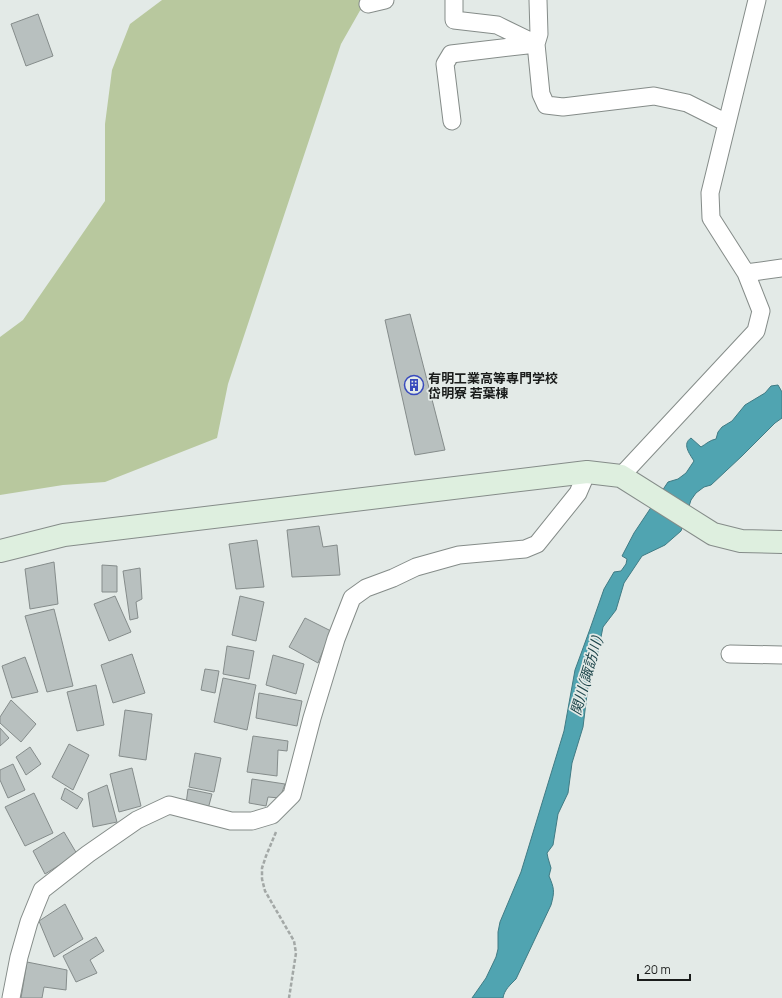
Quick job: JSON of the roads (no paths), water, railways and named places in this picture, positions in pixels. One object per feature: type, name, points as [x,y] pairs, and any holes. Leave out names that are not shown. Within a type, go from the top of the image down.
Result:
[{"type":"street","points":[[368,4],[385,0]]},
{"type":"street","points":[[454,0],[454,20],[497,25],[536,44]]},
{"type":"street","points":[[538,0],[539,34],[536,44],[541,94],[546,106],[563,107],[654,96],[687,103],[727,123]]},
{"type":"street","points":[[628,480],[756,331],[761,311],[746,273],[711,218],[710,193],[757,0]]},
{"type":"street","points":[[452,121],[445,64],[451,54],[536,44]]},
{"type":"street","points":[[746,273],[782,268]]},
{"type":"street","points":[[11,998],[19,957],[29,922],[42,890],[88,854],[137,820],[169,805],[231,820],[252,821],[272,815],[292,795],[312,718],[336,639],[352,598],[366,588],[393,578],[416,567],[459,555],[525,549],[537,544],[578,493],[587,472]]},
{"type":"street","points":[[0,551],[64,535],[587,472],[628,480],[713,534],[741,541],[782,542]]},
{"type":"street","points":[[730,654],[782,655]]},
{"type":"water","name":"関川(諏訪川)","points":[[778,385],[782,392],[782,418],[711,485],[704,487],[696,493],[691,500],[681,531],[665,545],[642,556],[624,583],[616,610],[603,627],[597,657],[588,686],[583,727],[572,763],[568,793],[558,814],[553,845],[547,853],[551,868],[549,876],[553,890],[551,905],[516,979],[506,990],[503,998],[472,998],[486,978],[496,957],[500,922],[521,872],[564,731],[575,670],[604,589],[614,572],[621,571],[626,564],[627,559],[622,556],[634,533],[668,482],[678,479],[686,473],[694,461],[687,449],[688,440],[691,438],[701,447],[716,439],[718,432],[722,427],[732,421],[745,405],[765,393],[771,386]]},
{"type":"place","name":"有明工業高等専門学校 岱明寮 若葉棟","points":[[414,385]]}]
